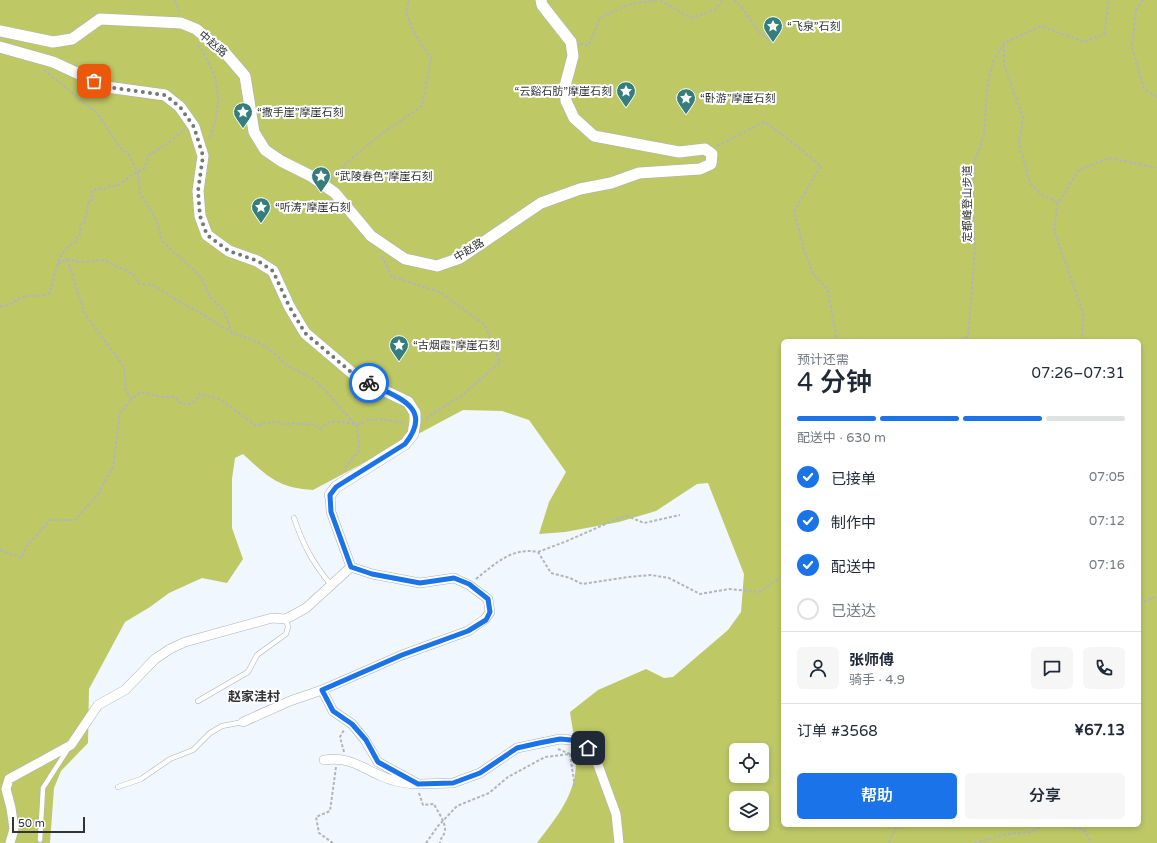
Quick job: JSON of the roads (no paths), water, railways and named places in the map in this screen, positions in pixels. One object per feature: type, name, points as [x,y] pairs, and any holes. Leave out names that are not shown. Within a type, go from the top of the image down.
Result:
[{"type":"street","name":"中赵路","points":[[0,31],[53,42],[72,39],[100,19],[180,23],[196,29],[227,55],[245,76],[254,132],[265,150],[335,193],[371,236],[404,259],[437,266],[460,258],[541,202],[580,189],[611,183],[639,173],[700,168],[711,164],[712,154],[707,150],[679,152],[594,136],[574,118],[566,101],[565,86],[573,56],[571,42],[542,5],[541,0]]},
{"type":"street","points":[[0,47],[53,62],[108,87],[165,95],[180,107],[192,124],[203,156],[198,191],[200,216],[207,235],[229,251],[258,261],[273,271],[289,306],[305,333],[358,378],[408,402],[415,412],[415,426],[413,434],[405,444],[336,487],[330,495],[331,512],[351,567]]},
{"type":"street","points":[[243,722],[402,655],[468,631],[486,620],[490,612],[488,599],[469,584],[454,578],[420,583],[372,574],[351,567]]},
{"type":"street","points":[[10,843],[14,829],[6,789],[9,779],[71,745],[98,706],[125,690],[155,659],[170,649],[185,642],[272,618],[286,619],[306,608],[351,567]]},
{"type":"street","points":[[322,690],[333,711],[348,721],[366,740],[378,762],[418,784]]},
{"type":"street","points":[[324,760],[341,759],[382,777],[400,783],[453,783],[480,773],[517,748],[560,739],[582,741],[594,754],[616,814],[619,843]]},
{"type":"lane","points":[[294,518],[303,544],[316,567],[331,585]]},
{"type":"lane","points":[[198,701],[248,672],[257,655],[286,634],[288,628],[286,619]]},
{"type":"lane","points":[[118,787],[141,779],[170,759],[193,750],[210,733],[222,726],[243,722]]},
{"type":"lane","points":[[40,840],[43,788],[71,745]]},
{"type":"place","name":"“飞泉”石刻","points":[[773,43]]},
{"type":"place","name":"“云谿石肪”摩崖石刻","points":[[626,108]]},
{"type":"place","name":"“卧游”摩崖石刻","points":[[686,115]]},
{"type":"place","name":"“撒手崖”摩崖石刻","points":[[243,129]]},
{"type":"place","name":"“武陵春色”摩崖石刻","points":[[321,193]]},
{"type":"place","name":"“听涛”摩崖石刻","points":[[261,224]]},
{"type":"place","name":"“古烟霞”摩崖石刻","points":[[399,362]]},
{"type":"district","name":"赵家洼村","points":[[254,697]]}]
